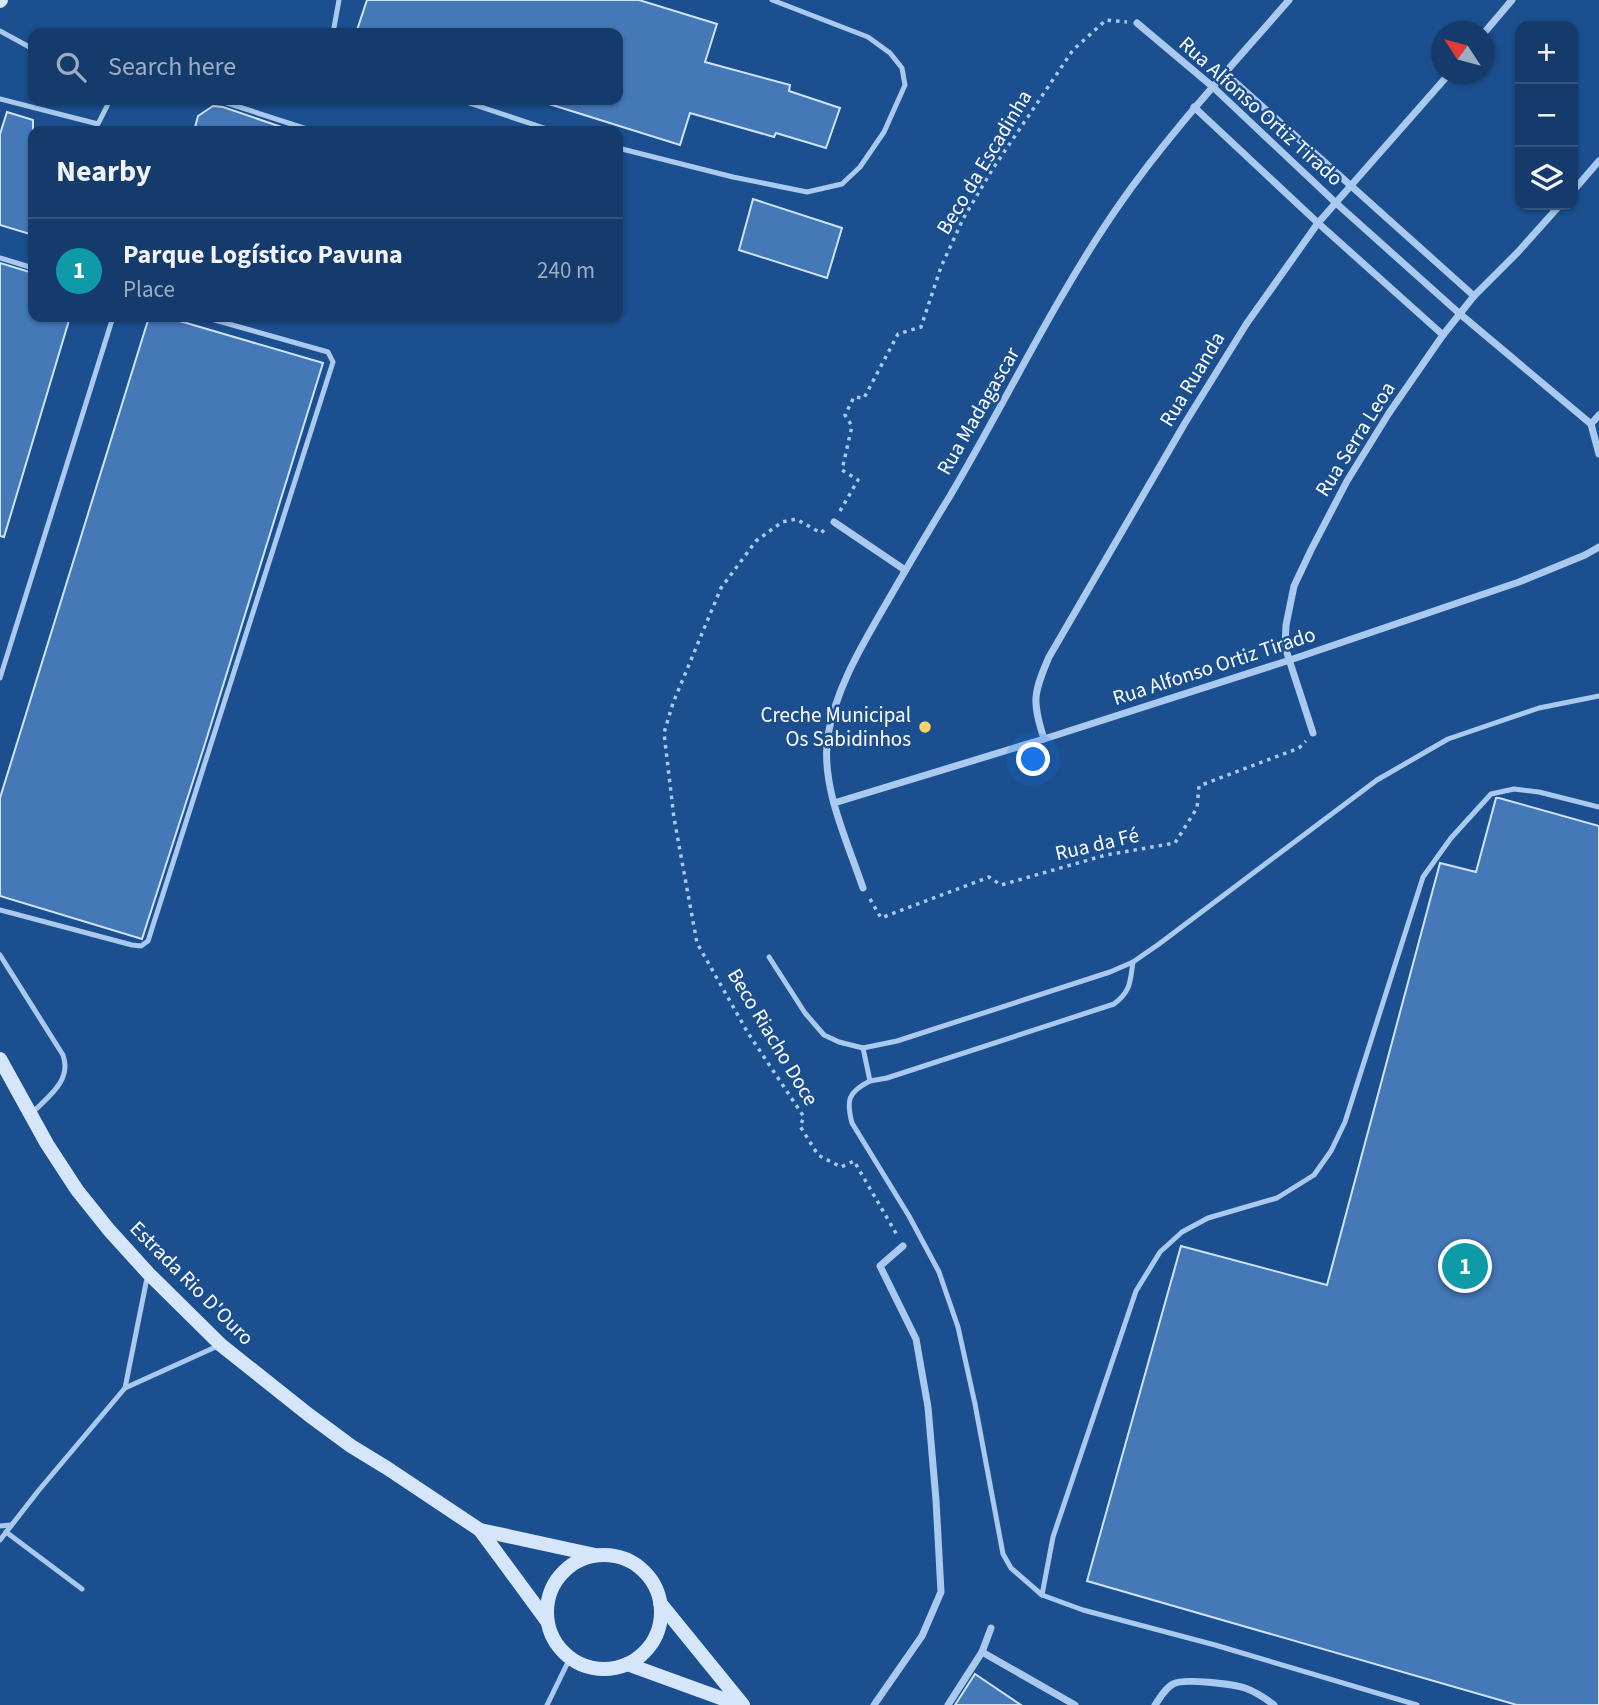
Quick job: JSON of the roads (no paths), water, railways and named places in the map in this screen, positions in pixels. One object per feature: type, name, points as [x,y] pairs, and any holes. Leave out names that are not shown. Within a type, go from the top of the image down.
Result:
[{"type":"street","name":"Rua Madagascar","points":[[834,803],[827,764],[831,720],[850,669],[905,570],[970,462],[1068,286],[1116,209],[1194,107],[1289,0]]},
{"type":"street","points":[[1494,21],[1512,0]]},
{"type":"street","name":"Rua Alfonso Ortiz Tirado","points":[[1137,23],[1213,87],[1336,203],[1460,314],[1591,424]]},
{"type":"street","name":"Rua Alfonso Ortiz Tirado","points":[[1225,73],[1474,296]]},
{"type":"street","name":"Rua Ruanda","points":[[1044,739],[1036,713],[1035,694],[1038,681],[1049,657],[1185,423],[1247,323],[1318,223],[1440,84]]},
{"type":"street","name":"Rua Alfonso Ortiz Tirado","points":[[1194,107],[1443,335]]},
{"type":"street","points":[[1578,185],[1599,161]]},
{"type":"street","name":"Rua Serra Leoa","points":[[1313,733],[1285,647],[1286,625],[1294,586],[1341,492],[1382,424],[1443,335],[1474,296],[1556,210]]},
{"type":"street","points":[[1599,415],[1591,424],[1599,454]]},
{"type":"street","points":[[834,522],[905,570]]},
{"type":"street","name":"Rua Alfonso Ortiz Tirado","points":[[834,803],[1290,660],[1519,582],[1599,547]]},
{"type":"street","points":[[834,803],[863,888]]},
{"type":"street","name":"Estrada Rio D'Ouro","points":[[0,1059],[47,1144],[77,1191],[148,1273],[220,1345],[351,1446],[480,1530],[547,1621]]},
{"type":"street","points":[[874,1705],[922,1636],[941,1592],[928,1407],[916,1339],[880,1266],[903,1246]]},
{"type":"street","name":"Estrada Rio D'Ouro","points":[[480,1530],[595,1555]]},
{"type":"street","points":[[595,1555],[610,1555],[637,1566],[656,1588],[660,1603],[657,1632],[649,1645],[639,1656],[612,1668],[583,1665],[570,1658],[559,1648],[547,1621],[547,1606],[558,1578],[568,1567],[595,1555]]},
{"type":"street","points":[[660,1603],[742,1705]]},
{"type":"street","points":[[948,1705],[982,1652],[991,1628]]},
{"type":"street","points":[[982,1652],[1075,1705]]},
{"type":"street","points":[[626,1664],[742,1705]]},
{"type":"street","points":[[1155,1705],[1173,1684],[1184,1681],[1245,1688],[1274,1705]]},
{"type":"street","points":[[1255,1705],[1259,1695]]},
{"type":"lane","points":[[335,28],[339,0]]},
{"type":"lane","points":[[623,149],[733,177],[807,192],[842,184],[860,167],[884,132],[905,85],[902,68],[890,53],[868,37],[772,0]]},
{"type":"lane","points":[[0,31],[28,46]]},
{"type":"lane","points":[[0,99],[98,124],[108,105]]},
{"type":"lane","points":[[233,105],[298,126]]},
{"type":"lane","points":[[475,105],[538,126]]},
{"type":"lane","points":[[0,258],[28,266]]},
{"type":"lane","points":[[0,678],[111,322]]},
{"type":"lane","points":[[0,910],[132,945],[141,946],[148,941],[333,362],[328,352],[222,322]]},
{"type":"lane","points":[[769,957],[805,1013],[824,1035],[863,1048],[897,1041],[1110,972],[1133,962],[1377,780],[1448,739],[1539,708],[1599,696]]},
{"type":"lane","points":[[1042,1595],[1053,1537],[1136,1291],[1160,1252],[1182,1232],[1208,1218],[1277,1198],[1314,1175],[1331,1151],[1345,1122],[1423,877],[1451,838],[1491,794],[1514,789],[1539,792],[1599,807]]},
{"type":"lane","points":[[0,955],[66,1064],[60,1084],[30,1114]]},
{"type":"lane","points":[[1133,962],[1129,985],[1124,996],[1114,1004],[887,1078],[870,1081],[856,1088],[849,1099],[852,1124],[909,1216],[939,1272],[958,1327],[1003,1554],[1011,1568],[1042,1595],[1083,1610],[1215,1645],[1417,1705]]},
{"type":"lane","points":[[863,1048],[870,1081]]},
{"type":"lane","points":[[125,1388],[148,1273]]},
{"type":"lane","points":[[0,1540],[125,1388],[220,1345]]},
{"type":"lane","points":[[0,1526],[11,1525]]},
{"type":"lane","points":[[6,1532],[82,1589]]},
{"type":"lane","points":[[547,1705],[570,1658]]},
{"type":"place","name":"Creche Municipal Os Sabidinhos","points":[[925,727]]},
{"type":"place","name":"Parque Logístico Pavuna","points":[[1465,1266]]}]
